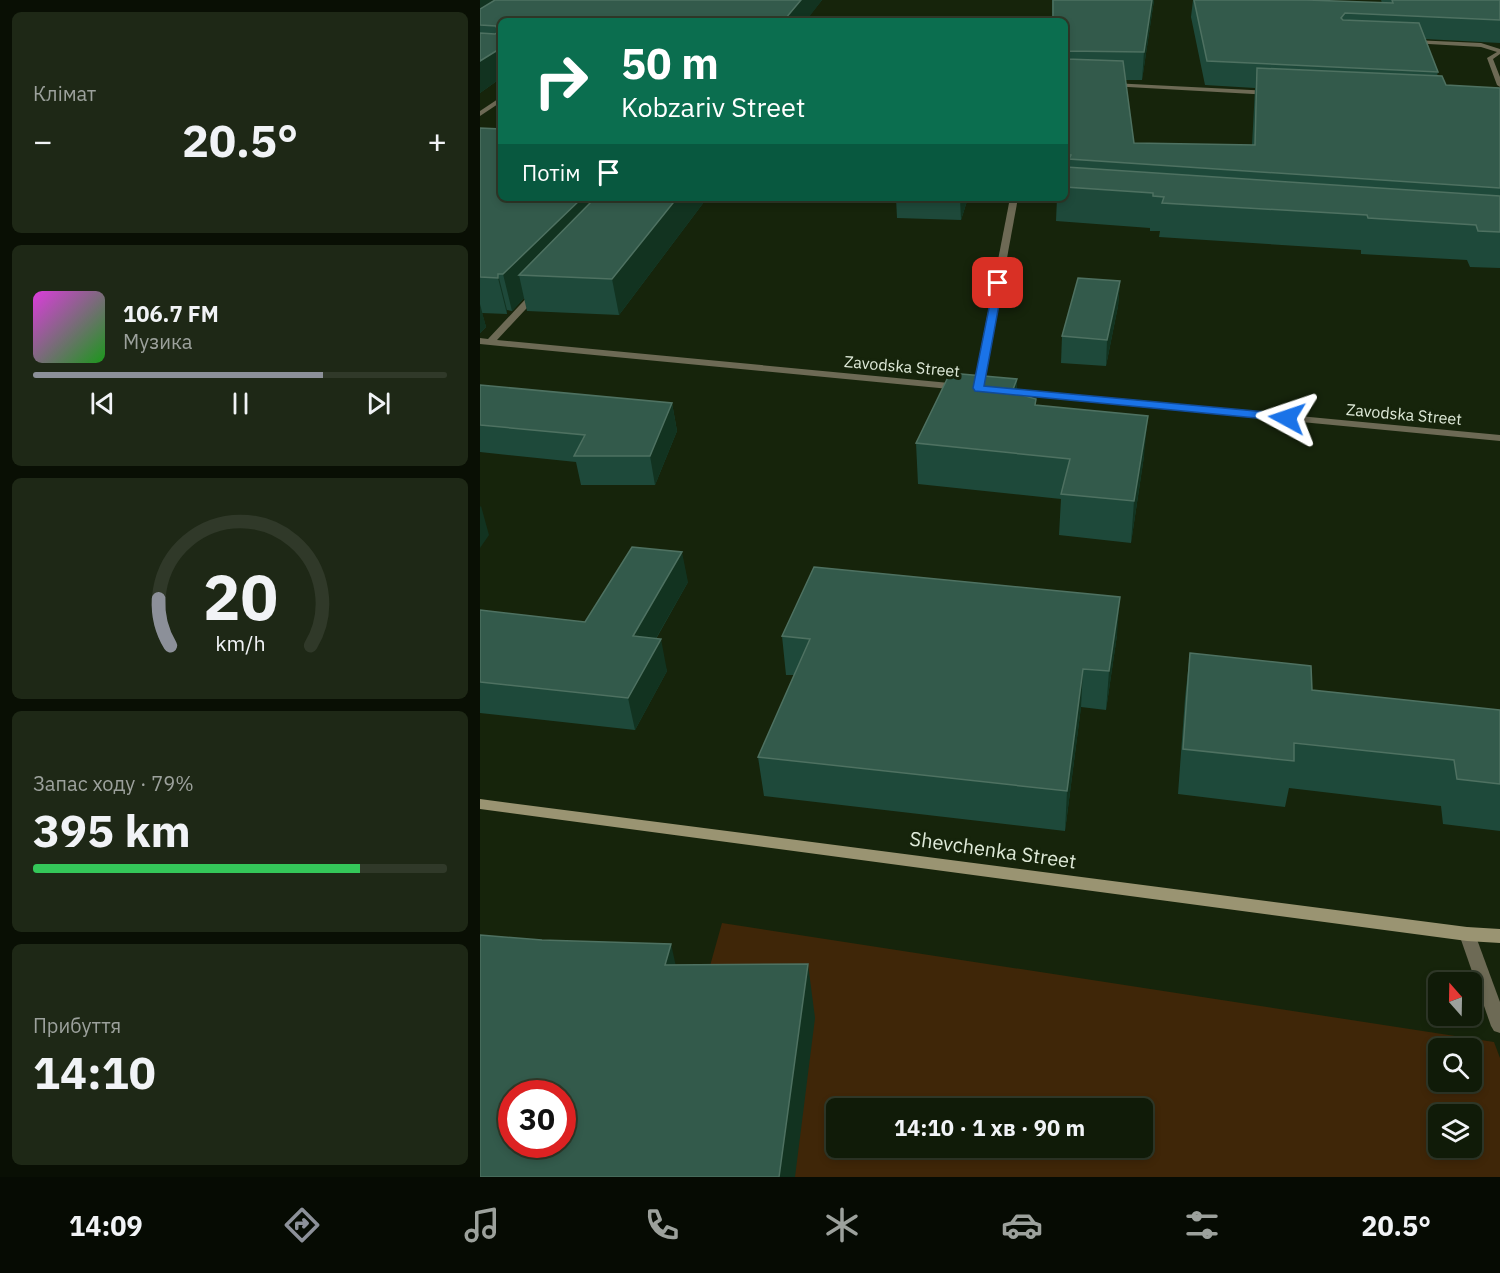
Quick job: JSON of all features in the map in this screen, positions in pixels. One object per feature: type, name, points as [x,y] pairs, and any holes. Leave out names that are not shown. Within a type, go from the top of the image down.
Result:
[{"type":"street","points":[[1400,41],[1481,45],[1500,51]]},
{"type":"street","points":[[1500,51],[1490,58],[1500,85]]},
{"type":"street","points":[[1100,84],[1277,93]]},
{"type":"street","points":[[480,114],[498,101]]},
{"type":"street","points":[[978,388],[1013,201]]},
{"type":"street","points":[[485,342],[546,283]]},
{"type":"street","name":"Zavodska Street","points":[[485,342],[1500,438]]},
{"type":"street","name":"Shevchenka Street","points":[[480,804],[1467,934],[1500,936]]},
{"type":"street","points":[[1467,934],[1500,1026]]},
{"type":"shaded area","points":[[722,923],[1468,1038],[1428,1038],[1428,1092],[1482,1092],[1482,1040],[1494,1042],[1500,1058],[1500,1177],[651,1177]]},
{"type":"building","points":[[495,0],[801,0],[786,18],[498,18],[498,32],[496,26],[480,25],[480,9]]},
{"type":"building","points":[[1053,0],[1152,0],[1144,52],[1068,51],[1068,18],[1053,18]]},
{"type":"building","points":[[1194,0],[1393,3],[1392,0],[1500,0],[1500,20],[1345,13],[1341,18],[1343,20],[1419,23],[1438,72],[1207,61]]},
{"type":"building","points":[[498,32],[498,50],[480,61],[480,33],[495,34]]},
{"type":"building","points":[[1068,59],[1123,61],[1134,143],[1255,145],[1257,68],[1442,76],[1446,85],[1500,88],[1500,188],[1069,159],[1071,155],[1068,154]]},
{"type":"building","points":[[480,128],[498,129],[498,201],[579,201],[503,274],[498,274],[498,278],[480,277]]},
{"type":"building","points":[[1068,167],[1500,196],[1500,232],[1478,231],[1476,225],[1368,218],[1367,215],[1162,203],[1164,197],[1153,196],[1153,193],[1068,187]]},
{"type":"building","points":[[592,201],[675,201],[612,279],[519,275]]},
{"type":"building","points":[[1078,278],[1120,281],[1107,340],[1062,336]]},
{"type":"building","points":[[950,373],[1017,379],[1012,392],[1036,399],[1035,405],[1148,416],[1134,501],[1061,494],[1070,459],[916,443]]},
{"type":"building","points":[[480,385],[672,403],[650,456],[574,456],[585,435],[480,425]]},
{"type":"building","points":[[632,547],[682,552],[633,636],[661,639],[628,698],[480,682],[480,610],[585,622]]},
{"type":"building","points":[[814,567],[1120,597],[1109,671],[1083,669],[1067,791],[758,757],[810,639],[782,636]]},
{"type":"building","points":[[1190,653],[1311,666],[1312,690],[1500,710],[1500,784],[1457,779],[1454,760],[1294,743],[1294,761],[1183,749]]},
{"type":"building","points":[[480,935],[542,940],[671,944],[665,965],[808,964],[779,1177],[480,1177]]},
{"type":"route","points":[[998,283],[978,388],[1287,418]]}]
